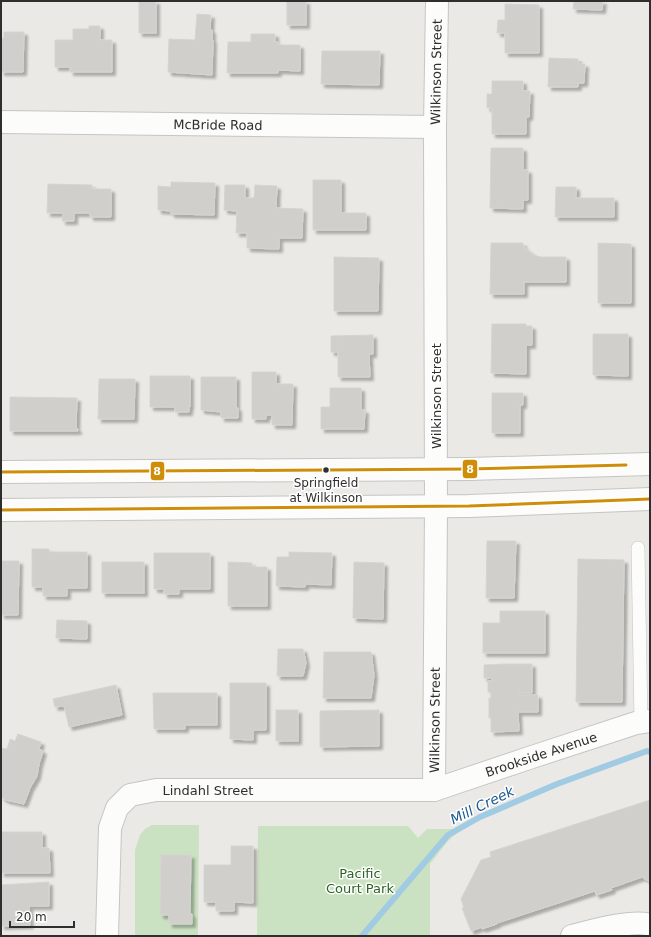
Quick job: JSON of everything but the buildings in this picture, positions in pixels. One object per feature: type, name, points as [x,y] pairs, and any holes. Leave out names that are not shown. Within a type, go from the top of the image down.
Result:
[{"type":"street","name":"Wilkinson Street","points":[[434,790],[436,506],[435,127],[438,1]]},
{"type":"street","name":"McBride Road","points":[[1,122],[435,127]]},
{"type":"street","points":[[1,472],[436,469],[650,464]]},
{"type":"street","points":[[1,510],[469,506],[650,499]]},
{"type":"street","name":"Brookside Avenue","points":[[434,790],[636,723],[646,722]]},
{"type":"street","name":"Lindahl Street","points":[[108,936],[110,828],[117,808],[130,796],[156,790],[434,790]]},
{"type":"street","points":[[572,936],[599,929],[643,922],[650,925]]},
{"type":"lane","points":[[638,548],[646,722]]},
{"type":"green space","points":[[152,825],[199,825],[198,936],[135,936],[135,850],[140,835],[145,829]]},
{"type":"green space","name":"Pacific Court Park","points":[[258,826],[408,826],[418,838],[427,829],[462,829],[448,841],[430,864],[430,936],[257,936]]},
{"type":"waterway","name":"Mill Creek","points":[[362,936],[448,835],[480,817],[557,784],[647,751],[650,752]]},
{"type":"transit line","name":"8","points":[[1,472],[469,469],[626,465]]},
{"type":"transit line","name":"8","points":[[1,510],[469,506],[650,499]]},
{"type":"place","name":"Springfield at Wilkinson","points":[[326,470]]}]
